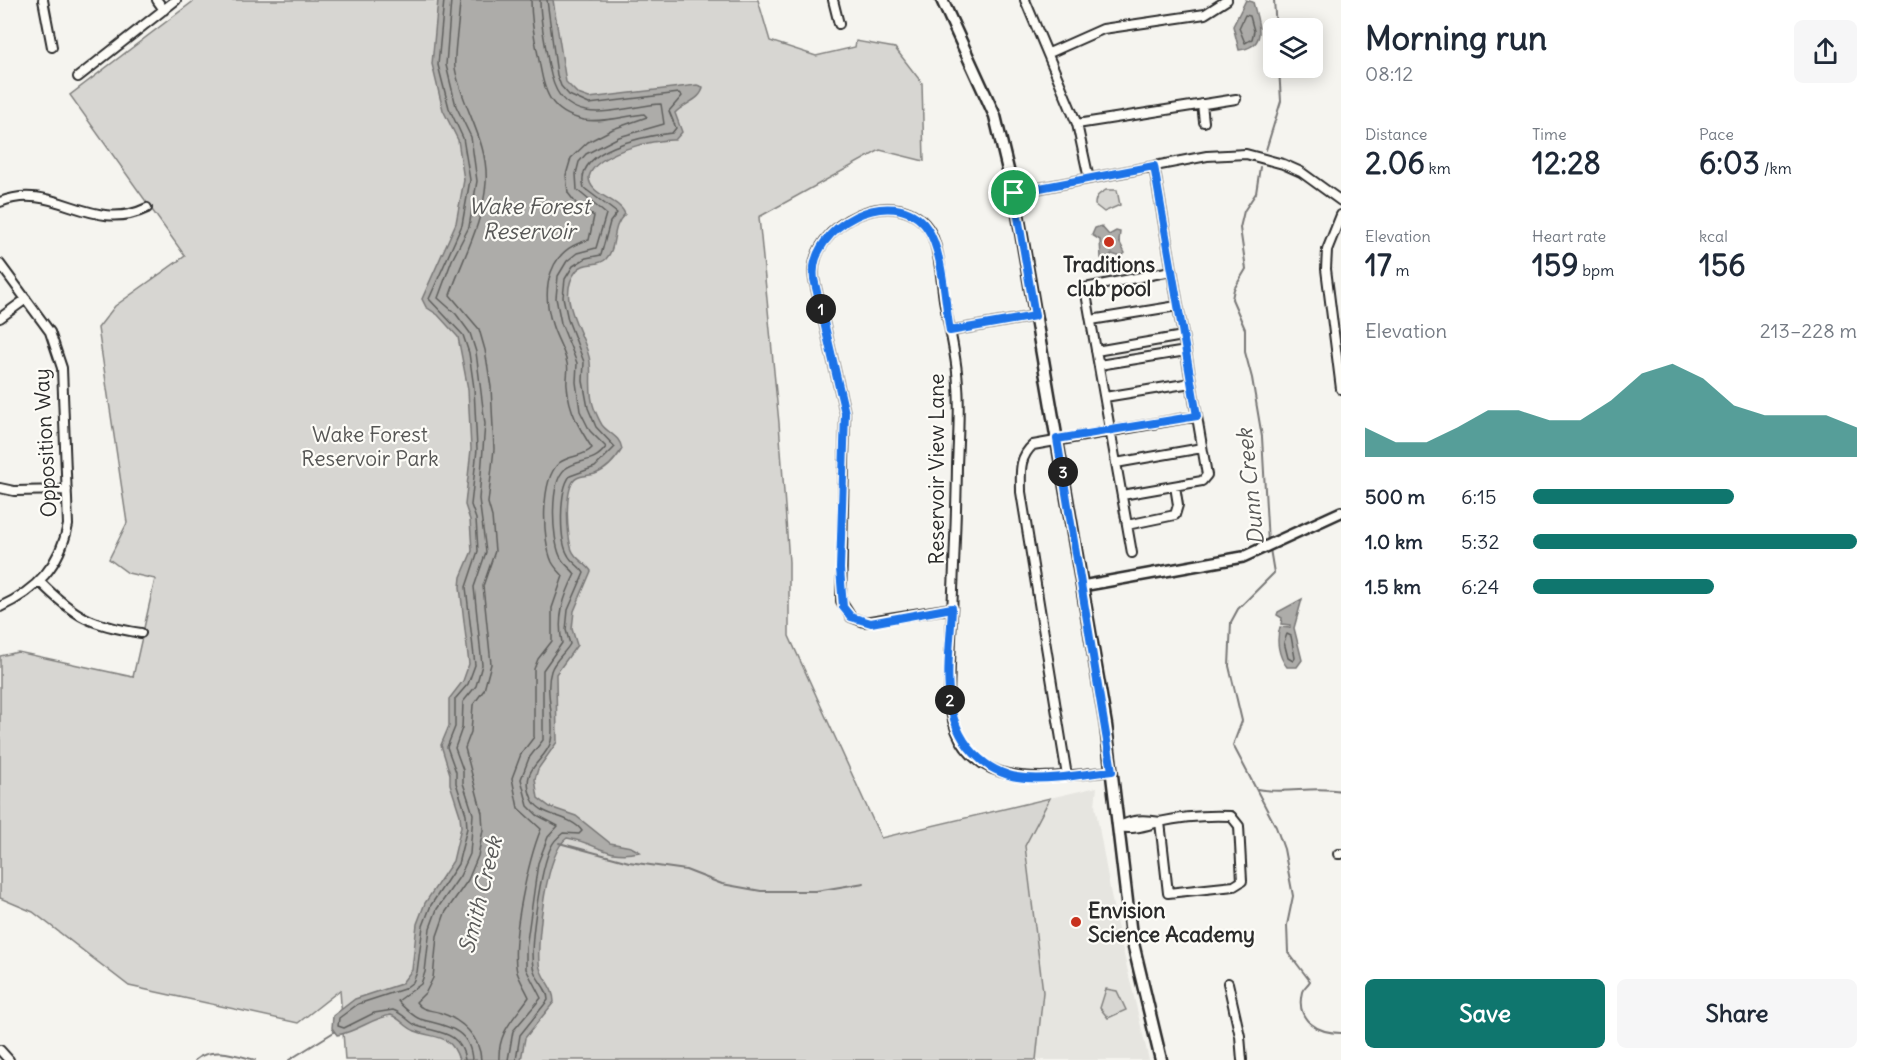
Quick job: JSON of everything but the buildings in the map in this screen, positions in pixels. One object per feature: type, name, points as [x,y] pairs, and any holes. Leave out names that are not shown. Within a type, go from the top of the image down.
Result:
[{"type":"main road","points":[[942,0],[995,116],[1014,193],[1112,771],[1131,935],[1161,1060]]},
{"type":"street","points":[[43,0],[52,47]]},
{"type":"street","points":[[157,0],[164,10]]},
{"type":"street","points":[[78,77],[176,0]]},
{"type":"street","points":[[833,0],[839,24]]},
{"type":"street","points":[[1025,0],[1077,124],[1089,179]]},
{"type":"street","points":[[1049,53],[1104,29],[1205,14],[1227,0]]},
{"type":"street","points":[[1077,124],[1236,99]]},
{"type":"street","points":[[1202,104],[1204,122]]},
{"type":"street","points":[[1014,193],[1215,155],[1246,154],[1283,164],[1300,172],[1341,201]]},
{"type":"street","points":[[1122,495],[1202,482],[1207,475],[1154,166]]},
{"type":"street","points":[[0,202],[30,195],[108,218],[130,216],[147,208]]},
{"type":"street","name":"Reservoir View Lane","points":[[952,608],[864,622],[851,617],[841,601],[846,424],[843,398],[813,272],[821,243],[837,228],[876,209],[899,208],[915,215],[933,237],[950,331],[958,386],[950,711],[956,728],[966,746],[983,762],[1008,775],[1027,778],[1112,771]]},
{"type":"street","points":[[1341,215],[1327,250],[1326,269],[1338,344],[1341,388]]},
{"type":"street","name":"Opposition Way","points":[[0,264],[50,332],[62,368],[68,525],[63,547],[40,582],[21,598],[0,607]]},
{"type":"street","points":[[1132,553],[1085,288],[1172,271]]},
{"type":"street","points":[[0,318],[26,299]]},
{"type":"street","points":[[1091,320],[1177,306]]},
{"type":"street","points":[[950,331],[1035,316]]},
{"type":"street","points":[[1096,351],[1183,336]]},
{"type":"street","points":[[1099,365],[1186,351]]},
{"type":"street","points":[[1105,397],[1191,382]]},
{"type":"street","points":[[1067,776],[1021,492],[1021,462],[1025,452],[1033,445],[1110,429],[1197,416]]},
{"type":"street","points":[[1116,464],[1202,448]]},
{"type":"street","points":[[1127,525],[1175,515],[1178,505],[1176,486]]},
{"type":"street","points":[[0,488],[14,491],[67,490]]},
{"type":"street","points":[[1082,586],[1218,563],[1254,553],[1340,513]]},
{"type":"street","points":[[40,582],[67,609],[86,620],[107,627],[141,633]]},
{"type":"street","points":[[1118,826],[1128,829],[1146,827],[1160,822],[1224,815],[1234,818],[1239,826],[1242,881],[1234,886],[1168,893],[1160,822]]},
{"type":"street","points":[[1228,983],[1240,1036],[1242,1060]]},
{"type":"street","points":[[0,1050],[9,1060]]},
{"type":"shaded area","name":"Envision Science Academy","points":[[1097,787],[1095,805],[1115,917],[1149,1060],[1036,1060],[1043,992],[1025,846],[1050,798]]},
{"type":"green space","name":"Wake Forest Reservoir Park","points":[[195,0],[758,0],[770,41],[816,56],[855,47],[856,41],[895,48],[922,83],[924,161],[880,150],[759,217],[779,423],[789,562],[789,636],[881,838],[1050,798],[1025,846],[1043,992],[1036,1060],[345,1060],[340,990],[298,1023],[129,986],[33,912],[0,898],[0,656],[18,652],[133,677],[155,579],[128,573],[109,559],[127,523],[98,328],[115,306],[185,256],[70,95]]},
{"type":"green space","points":[[1106,190],[1117,190],[1120,205],[1104,212],[1095,205],[1095,202],[1098,196]]},
{"type":"green space","points":[[1106,989],[1117,991],[1126,1010],[1108,1018],[1100,1008]]},
{"type":"water","name":"Wake Forest Reservoir","points":[[438,0],[553,0],[566,82],[578,94],[589,98],[697,85],[703,87],[696,99],[675,113],[682,132],[675,140],[639,145],[613,154],[593,168],[589,177],[594,189],[617,204],[625,214],[617,225],[610,254],[599,263],[580,267],[571,281],[568,293],[573,316],[588,351],[594,408],[602,425],[617,438],[622,449],[603,470],[577,478],[570,491],[567,512],[570,544],[576,556],[591,571],[574,611],[572,629],[577,645],[556,674],[557,742],[538,769],[535,779],[538,798],[550,807],[576,816],[610,843],[631,847],[640,852],[628,854],[609,852],[567,838],[560,846],[553,860],[544,896],[539,951],[540,968],[552,991],[554,1002],[525,1038],[521,1060],[459,1060],[456,1051],[447,1041],[415,1031],[391,1015],[337,1035],[332,1028],[333,1016],[355,999],[401,984],[412,970],[417,924],[425,903],[453,861],[461,827],[460,815],[450,784],[450,774],[441,745],[449,726],[449,699],[463,681],[469,664],[460,587],[461,577],[472,551],[470,520],[465,505],[471,449],[468,389],[458,337],[438,315],[426,307],[422,299],[456,223],[464,180],[458,140],[443,110],[432,64]]},
{"type":"water","points":[[1246,0],[1253,2],[1259,32],[1255,44],[1239,50],[1233,26]]},
{"type":"water","name":"Traditions club pool","points":[[1101,226],[1109,235],[1116,231],[1120,232],[1119,241],[1125,253],[1121,257],[1112,254],[1106,260],[1101,258],[1100,240],[1092,235],[1095,228]]},
{"type":"water","points":[[1302,599],[1294,628],[1302,660],[1297,667],[1287,667],[1280,653],[1278,637],[1280,627],[1290,628],[1290,625],[1281,624],[1282,618],[1277,615],[1278,612]]},
{"type":"waterway","name":"Dunn Creek","points":[[1274,0],[1275,18]]},
{"type":"waterway","name":"Dunn Creek","points":[[1266,150],[1281,101],[1280,78]]},
{"type":"waterway","name":"Dunn Creek","points":[[1260,167],[1256,193],[1244,211],[1240,228],[1246,269],[1234,289],[1232,299],[1245,329],[1245,352],[1262,437],[1268,543]]},
{"type":"waterway","points":[[1270,549],[1274,573],[1238,609],[1231,622],[1229,666],[1242,721],[1233,745],[1276,827],[1284,849],[1293,896],[1287,925],[1288,952],[1310,981],[1302,992],[1302,1011],[1305,1018],[1317,1028],[1341,1033]]},
{"type":"waterway","points":[[1257,789],[1341,791]]},
{"type":"waterway","points":[[559,843],[629,862],[686,870],[722,884],[761,891],[816,891],[864,883]]},
{"type":"waterway","points":[[289,1060],[334,1032]]},
{"type":"waterway","points":[[195,1060],[209,1053],[232,1054],[255,1060]]},
{"type":"place","name":"Traditions club pool","points":[[1109,242]]},
{"type":"place","name":"Envision Science Academy","points":[[1076,922]]},
{"type":"route","points":[[1154,166],[1197,416],[1057,439],[1112,771],[1041,779],[1001,773],[974,754],[959,734],[950,711],[949,697],[952,608],[871,623],[851,617],[843,607],[840,592],[840,569],[845,413],[813,272],[817,251],[821,243],[832,232],[876,209],[899,208],[921,220],[933,237],[950,331],[1035,316],[1014,193],[1154,166]]},
{"type":"water label","name":"Smith Creek","points":[[480,895]]}]
